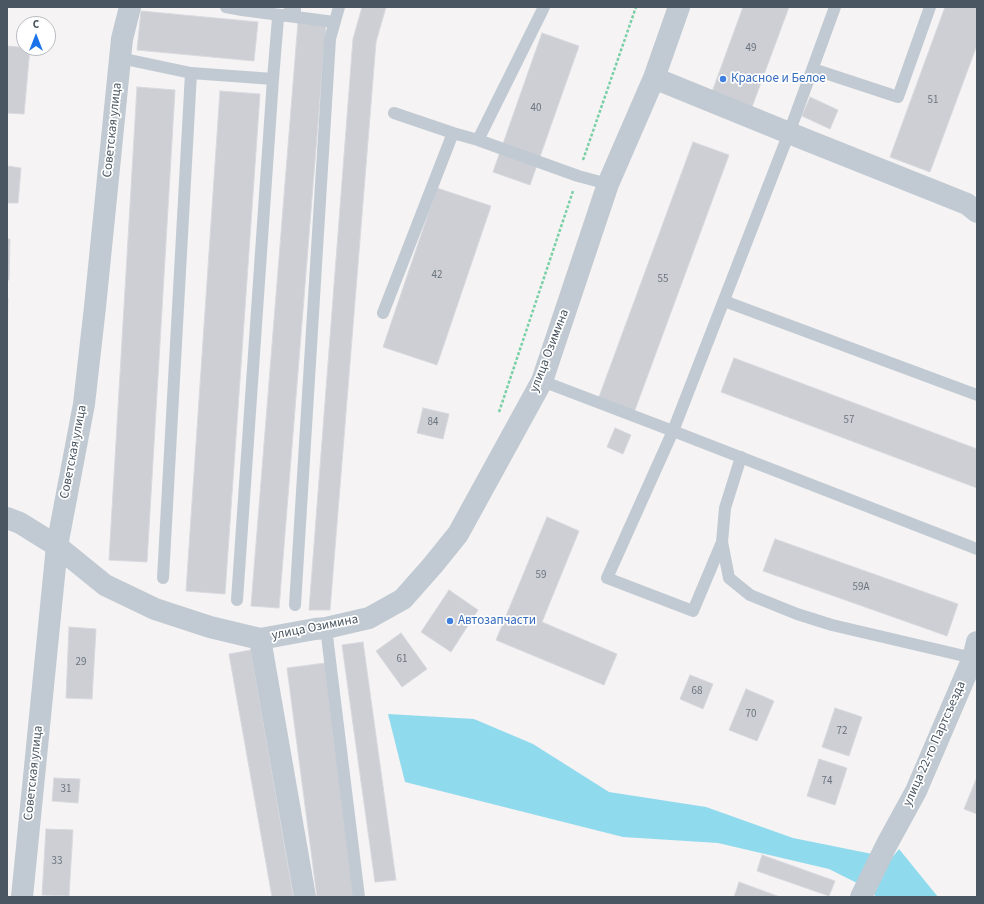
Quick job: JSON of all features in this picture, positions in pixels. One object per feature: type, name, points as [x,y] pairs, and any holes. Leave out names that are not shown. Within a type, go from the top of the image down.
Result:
[{"type":"street","name":"Советская улица","points":[[22,897],[57,546],[84,404],[122,39],[130,7]]},
{"type":"street","name":"улица Озимина","points":[[7,518],[20,522],[57,546],[105,585],[155,609],[210,627],[260,639],[326,628],[369,618],[403,599],[458,534],[542,381],[608,184],[654,78],[677,8]]},
{"type":"street","points":[[654,78],[967,204],[977,212]]},
{"type":"street","name":"улица Озимина","points":[[260,639],[305,897]]},
{"type":"street","name":"улица 22-го Партсъезда","points":[[861,897],[886,844],[916,791],[976,653]]},
{"type":"lane","points":[[226,7],[334,22]]},
{"type":"lane","points":[[237,600],[278,18],[295,10],[295,7]]},
{"type":"lane","points":[[295,605],[330,39],[339,7]]},
{"type":"lane","points":[[478,140],[544,7]]},
{"type":"lane","points":[[722,542],[693,611],[607,578],[673,431],[789,133],[835,7]]},
{"type":"lane","points":[[813,68],[898,97],[930,7]]},
{"type":"lane","points":[[120,58],[190,73],[273,79]]},
{"type":"lane","points":[[163,578],[190,73]]},
{"type":"lane","points":[[394,113],[478,140],[578,176],[608,184]]},
{"type":"lane","points":[[383,313],[453,133]]},
{"type":"lane","points":[[724,301],[977,394]]},
{"type":"lane","points":[[542,381],[977,549]]},
{"type":"lane","points":[[740,457],[725,508],[722,542],[730,578],[750,595],[798,614],[832,625],[976,653]]},
{"type":"lane","points":[[326,628],[359,897]]},
{"type":"path","points":[[498,415],[636,7]]},
{"type":"water","points":[[388,714],[474,719],[533,744],[609,792],[706,807],[793,838],[892,858],[899,849],[938,897],[876,897],[871,890],[829,869],[718,843],[623,837],[405,782]]},
{"type":"building","points":[[362,7],[386,7],[376,42],[330,610],[309,610],[353,39]]},
{"type":"building","points":[[743,7],[789,7],[752,107],[712,92]]},
{"type":"building","points":[[945,7],[977,7],[977,45],[930,172],[890,157]]},
{"type":"building","points":[[141,11],[258,22],[254,61],[137,50]]},
{"type":"building","points":[[298,22],[326,24],[279,608],[251,606]]},
{"type":"building","points":[[542,33],[579,46],[530,185],[493,172]]},
{"type":"building","points":[[7,46],[16,47],[16,56],[29,56],[24,114],[7,113]]},
{"type":"building","points":[[137,87],[175,90],[147,562],[109,560]]},
{"type":"building","points":[[220,91],[260,94],[225,594],[186,591]]},
{"type":"building","points":[[810,97],[838,110],[830,129],[802,116]]},
{"type":"building","points":[[693,142],[729,155],[632,418],[596,405]]},
{"type":"building","points":[[7,166],[21,168],[18,203],[7,203]]},
{"type":"building","points":[[437,188],[491,206],[437,365],[383,347]]},
{"type":"building","points":[[7,239],[10,239],[9,280],[7,280]]},
{"type":"building","points":[[7,298],[8,298],[7,354]]},
{"type":"building","points":[[734,358],[977,449],[977,488],[721,392]]},
{"type":"building","points":[[423,408],[449,414],[443,439],[417,433]]},
{"type":"building","points":[[615,428],[631,435],[623,454],[607,447]]},
{"type":"building","points":[[547,517],[579,531],[542,622],[617,654],[604,685],[496,640]]},
{"type":"building","points":[[775,539],[958,604],[947,636],[763,571]]},
{"type":"building","name":"Автозапчасти","points":[[449,590],[478,610],[451,652],[421,632]]},
{"type":"building","points":[[69,627],[96,629],[92,699],[66,698]]},
{"type":"building","points":[[401,633],[427,669],[402,687],[376,651]]},
{"type":"building","points":[[363,642],[396,880],[375,882],[342,645]]},
{"type":"building","points":[[251,650],[293,897],[272,897],[229,654]]},
{"type":"building","points":[[325,663],[356,897],[317,897],[287,668]]},
{"type":"building","points":[[690,675],[713,684],[703,709],[680,699]]},
{"type":"building","points":[[746,689],[774,701],[757,741],[729,730]]},
{"type":"building","points":[[835,708],[862,717],[849,756],[822,747]]},
{"type":"building","points":[[819,759],[847,768],[835,805],[807,796]]},
{"type":"building","points":[[977,777],[977,814],[964,809]]},
{"type":"building","points":[[54,778],[80,779],[78,803],[52,801]]},
{"type":"building","points":[[46,829],[73,830],[69,896],[42,895]]},
{"type":"building","points":[[762,855],[835,881],[829,896],[757,871]]},
{"type":"building","points":[[739,882],[780,897],[734,897]]},
{"type":"place","name":"Красное и Белое","points":[[723,79]]},
{"type":"place","name":"Автозапчасти","points":[[450,621]]}]
